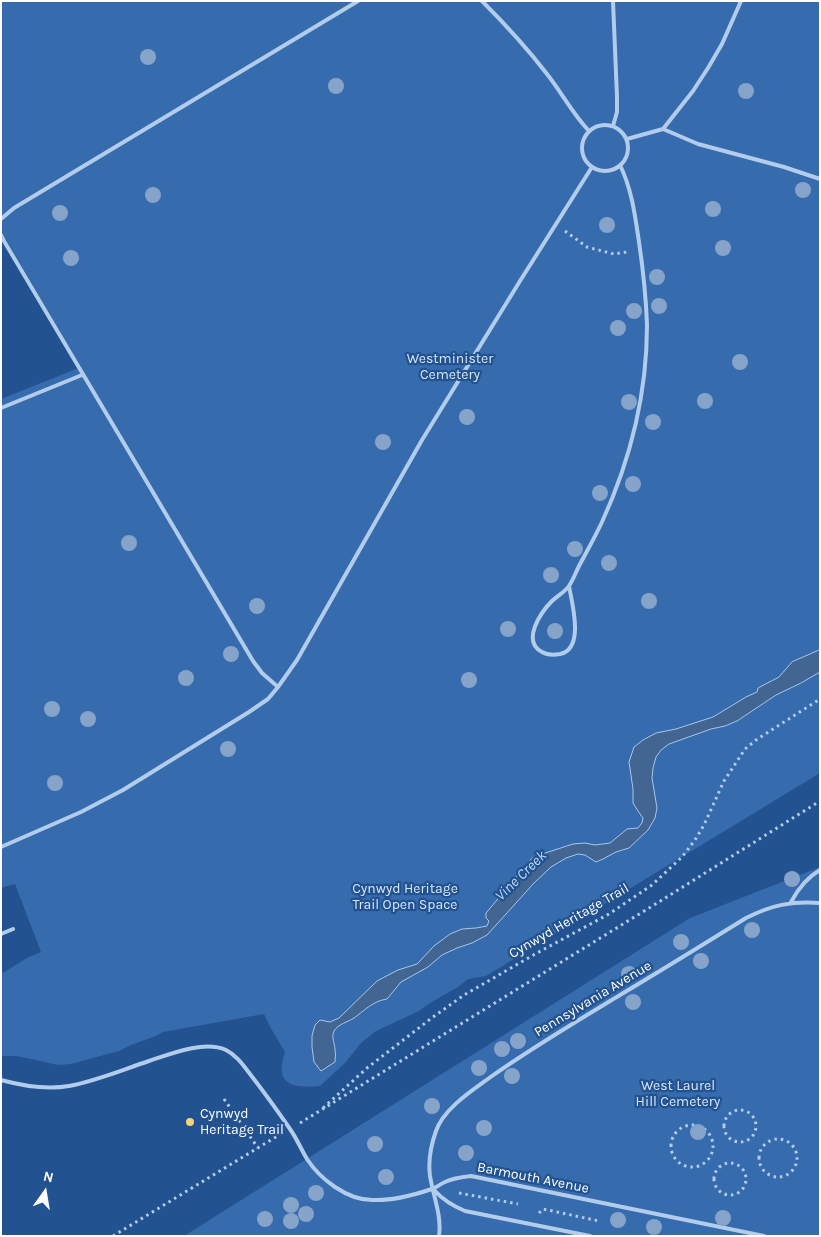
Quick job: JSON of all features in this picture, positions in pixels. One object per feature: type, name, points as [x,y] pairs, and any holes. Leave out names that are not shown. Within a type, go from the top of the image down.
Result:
[{"type":"lane","points":[[1,219],[23,203],[358,1]]},
{"type":"lane","points":[[482,1],[531,54],[549,76],[576,117],[589,131]]},
{"type":"lane","points":[[613,1],[618,97],[617,112],[613,126]]},
{"type":"lane","points":[[663,130],[708,68],[722,44],[741,1]]},
{"type":"lane","points":[[600,125],[613,126],[624,134],[627,139],[628,153],[625,160],[614,169],[607,171],[599,170],[586,162],[582,146],[584,138],[589,131],[600,125]]},
{"type":"lane","points":[[627,139],[663,130],[698,144],[784,167],[820,180]]},
{"type":"lane","points":[[569,586],[575,639],[570,648],[563,654],[551,655],[542,653],[535,647],[532,638],[534,628],[551,603],[569,586],[610,504],[621,475],[637,420],[642,393],[647,326],[645,291],[632,196],[620,165]]},
{"type":"lane","points":[[1,846],[81,812],[123,790],[268,699],[297,660],[472,356],[592,167]]},
{"type":"lane","points":[[1,235],[253,662],[278,687]]},
{"type":"lane","points":[[1,408],[82,375]]},
{"type":"lane","points":[[791,902],[796,892],[805,882],[820,870]]},
{"type":"lane","name":"Pennsylvania Avenue","points":[[439,1236],[438,1213],[430,1174],[430,1158],[436,1129],[455,1104],[527,1052],[746,918],[761,910],[791,902],[820,903]]},
{"type":"lane","points":[[1,934],[13,930]]},
{"type":"lane","name":"Barmouth Avenue","points":[[1,1080],[48,1088],[68,1086],[174,1053],[212,1046],[226,1050],[236,1057],[290,1129],[313,1166],[325,1178],[352,1196],[369,1200],[388,1200],[433,1189],[445,1182],[470,1176],[764,1236]]},
{"type":"lane","points":[[433,1189],[452,1206],[466,1211],[590,1236]]},
{"type":"path","points":[[556,225],[587,247],[614,254],[640,250]]},
{"type":"path","name":"Cynwyd Heritage Trail","points":[[317,1113],[367,1068],[464,995],[608,914],[652,885],[682,857],[695,840],[724,781],[745,749],[820,699]]},
{"type":"path","points":[[113,1236],[317,1113],[820,801]]},
{"type":"path","points":[[224,1099],[258,1148]]},
{"type":"path","points":[[737,1110],[743,1110],[748,1111],[756,1119],[757,1130],[751,1139],[741,1143],[731,1140],[725,1131],[724,1125],[728,1115],[737,1110]]},
{"type":"path","points":[[694,1125],[706,1130],[711,1136],[712,1150],[706,1162],[693,1167],[686,1166],[680,1164],[675,1159],[670,1146],[675,1133],[680,1128],[694,1125]]},
{"type":"path","points":[[780,1139],[791,1144],[797,1155],[797,1162],[791,1173],[780,1178],[773,1177],[763,1170],[760,1164],[760,1152],[768,1142],[780,1139]]},
{"type":"path","points":[[726,1163],[732,1163],[742,1168],[745,1172],[746,1183],[736,1195],[725,1195],[716,1189],[713,1178],[717,1169],[726,1163]]},
{"type":"path","points":[[433,1189],[518,1204],[522,1201]]},
{"type":"path","points":[[518,1204],[520,1209]]},
{"type":"path","points":[[541,1204],[543,1210]]},
{"type":"path","points":[[534,1214],[543,1210],[599,1220],[597,1228]]},
{"type":"green space","name":"Westminister Cemetery","points":[[1,1],[820,1],[820,773],[486,976],[468,979],[419,1011],[376,1031],[361,1043],[345,1063],[320,1086],[297,1086],[287,1082],[282,1072],[285,1052],[264,1014],[163,1032],[119,1051],[71,1064],[58,1065],[17,1056],[1,1056],[1,974],[41,952],[15,884],[1,888],[1,399],[81,367],[1,231]]},
{"type":"green space","name":"West Laurel Hill Cemetery","points":[[820,867],[820,1236],[184,1236],[690,918]]},
{"type":"water","name":"Vine Creek","points":[[820,650],[820,672],[776,695],[737,721],[669,744],[661,750],[656,757],[652,778],[657,808],[655,818],[648,830],[629,848],[596,862],[585,855],[578,854],[566,858],[551,867],[487,935],[442,955],[428,967],[401,982],[387,999],[373,1004],[338,1027],[334,1031],[333,1036],[335,1062],[321,1071],[314,1062],[312,1047],[315,1025],[320,1020],[330,1022],[339,1018],[377,981],[398,970],[417,964],[434,946],[450,934],[462,929],[487,926],[489,921],[486,918],[486,913],[533,857],[573,844],[585,843],[595,845],[610,843],[627,829],[638,828],[643,818],[633,803],[629,762],[634,747],[656,733],[676,729],[713,717],[779,677],[792,662]]},
{"type":"place","name":"Cynwyd Heritage Trail","points":[[190,1122]]},
{"type":"park label","name":"Cynwyd Heritage Trail Open Space","points":[[405,898]]}]
